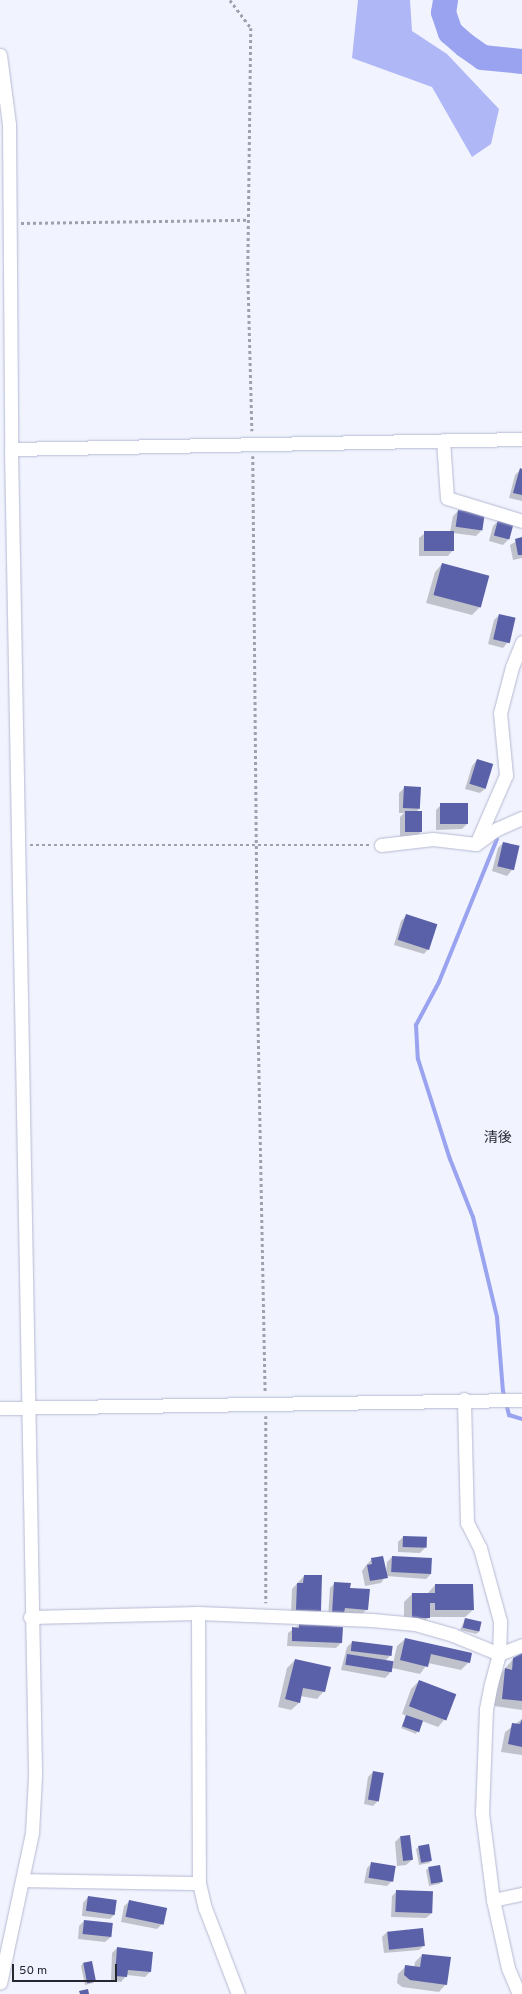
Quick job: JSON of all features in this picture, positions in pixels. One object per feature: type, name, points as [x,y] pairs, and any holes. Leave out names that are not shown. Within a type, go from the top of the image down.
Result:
[{"type":"street","points":[[0,55],[9,124],[8,223],[34,1805],[23,1880],[0,1983]]},
{"type":"street","points":[[12,449],[522,439]]},
{"type":"street","points":[[443,440],[447,498],[522,521]]},
{"type":"street","points":[[476,844],[506,775],[500,713],[512,667],[522,642]]},
{"type":"street","points":[[381,845],[433,839],[476,844],[497,829],[518,820]]},
{"type":"street","points":[[0,1408],[464,1399],[521,1400]]},
{"type":"street","points":[[464,1399],[467,1523],[480,1548],[500,1621],[499,1654],[486,1709],[482,1813],[493,1900],[508,1968],[519,1994]]},
{"type":"street","points":[[30,1617],[198,1613],[266,1617],[372,1620],[415,1624],[453,1635],[499,1654],[522,1645]]},
{"type":"street","points":[[198,1613],[199,1883],[205,1908],[238,1994]]},
{"type":"street","points":[[23,1880],[199,1883]]},
{"type":"street","points":[[493,1900],[522,1894]]},
{"type":"path","points":[[230,0],[251,28],[249,220],[253,444],[258,1010],[266,1403],[266,1617]]},
{"type":"path","points":[[8,223],[249,220]]},
{"type":"path","points":[[18,845],[381,845]]},
{"type":"shaded area","points":[[358,0],[410,0],[412,31],[447,54],[499,109],[491,144],[472,157],[432,87],[352,58]]},
{"type":"building","points":[[520,468],[522,469],[522,495],[513,493]]},
{"type":"building","points":[[458,510],[485,514],[482,531],[456,527]]},
{"type":"building","points":[[498,520],[513,524],[509,540],[494,535]]},
{"type":"building","points":[[424,531],[454,531],[454,551],[424,551]]},
{"type":"building","points":[[522,537],[522,555],[518,555],[515,539]]},
{"type":"building","points":[[442,563],[489,576],[481,608],[433,595]]},
{"type":"building","points":[[499,614],[516,618],[510,643],[493,639]]},
{"type":"building","points":[[477,759],[493,764],[486,789],[469,784]]},
{"type":"building","points":[[404,786],[421,787],[420,809],[403,808]]},
{"type":"building","points":[[440,803],[468,803],[468,824],[440,824]]},
{"type":"building","points":[[405,811],[422,811],[422,832],[405,832]]},
{"type":"building","points":[[503,842],[520,846],[514,870],[497,866]]},
{"type":"building","points":[[406,914],[437,924],[429,950],[398,940]]},
{"type":"building","points":[[403,1536],[427,1537],[427,1548],[403,1547]]},
{"type":"building","points":[[383,1556],[388,1578],[370,1581],[367,1565],[372,1564],[371,1558]]},
{"type":"building","points":[[392,1556],[432,1558],[431,1574],[391,1572]]},
{"type":"building","points":[[304,1575],[322,1575],[321,1611],[296,1610],[297,1583],[303,1583]]},
{"type":"building","points":[[334,1582],[351,1583],[350,1588],[370,1589],[368,1610],[345,1608],[344,1613],[332,1613]]},
{"type":"building","points":[[435,1584],[473,1584],[474,1610],[435,1610],[435,1603],[430,1603],[430,1618],[412,1618],[412,1593],[435,1593]]},
{"type":"building","points":[[465,1618],[482,1622],[479,1632],[463,1628]]},
{"type":"building","points":[[299,1624],[343,1627],[342,1643],[292,1641],[292,1627],[299,1628]]},
{"type":"building","points":[[405,1638],[472,1653],[470,1663],[431,1654],[428,1667],[400,1660]]},
{"type":"building","points":[[352,1641],[393,1646],[391,1656],[351,1651]]},
{"type":"building","points":[[522,1653],[522,1701],[502,1699],[505,1668],[512,1670],[513,1658]]},
{"type":"building","points":[[347,1654],[393,1661],[392,1672],[345,1665]]},
{"type":"building","points":[[295,1659],[331,1667],[325,1692],[303,1688],[300,1703],[285,1699]]},
{"type":"building","points":[[419,1680],[456,1694],[446,1720],[409,1706]]},
{"type":"building","points":[[406,1715],[423,1721],[419,1732],[402,1726]]},
{"type":"building","points":[[522,1719],[522,1747],[508,1744],[512,1723],[520,1724]]},
{"type":"building","points":[[373,1771],[384,1773],[379,1801],[368,1800]]},
{"type":"building","points":[[410,1835],[413,1860],[403,1861],[400,1836]]},
{"type":"building","points":[[429,1844],[432,1861],[421,1863],[418,1846]]},
{"type":"building","points":[[371,1862],[396,1866],[393,1882],[368,1878]]},
{"type":"building","points":[[440,1865],[443,1882],[431,1884],[428,1867]]},
{"type":"building","points":[[396,1890],[433,1891],[432,1913],[395,1912]]},
{"type":"building","points":[[88,1896],[117,1900],[115,1915],[86,1911]]},
{"type":"building","points":[[129,1900],[167,1908],[164,1925],[125,1917]]},
{"type":"building","points":[[84,1920],[113,1923],[111,1937],[83,1934]]},
{"type":"building","points":[[423,1928],[425,1946],[389,1950],[387,1932]]},
{"type":"building","points":[[117,1947],[153,1952],[151,1972],[128,1970],[127,1977],[115,1976]]},
{"type":"building","points":[[422,1954],[451,1957],[447,1985],[410,1980],[404,1975],[405,1965],[420,1967]]},
{"type":"building","points":[[92,1961],[96,1982],[87,1983],[83,1963]]},
{"type":"building","points":[[88,1989],[89,1994],[80,1994],[79,1991]]},
{"type":"waterway","points":[[445,0],[443,12],[450,32],[465,45],[482,57],[522,61]]},
{"type":"waterway","points":[[497,839],[439,982],[416,1025],[418,1059],[450,1159],[473,1217],[497,1317],[503,1391],[509,1415],[522,1419]]},
{"type":"district","name":"清後","points":[[498,1139]]}]
